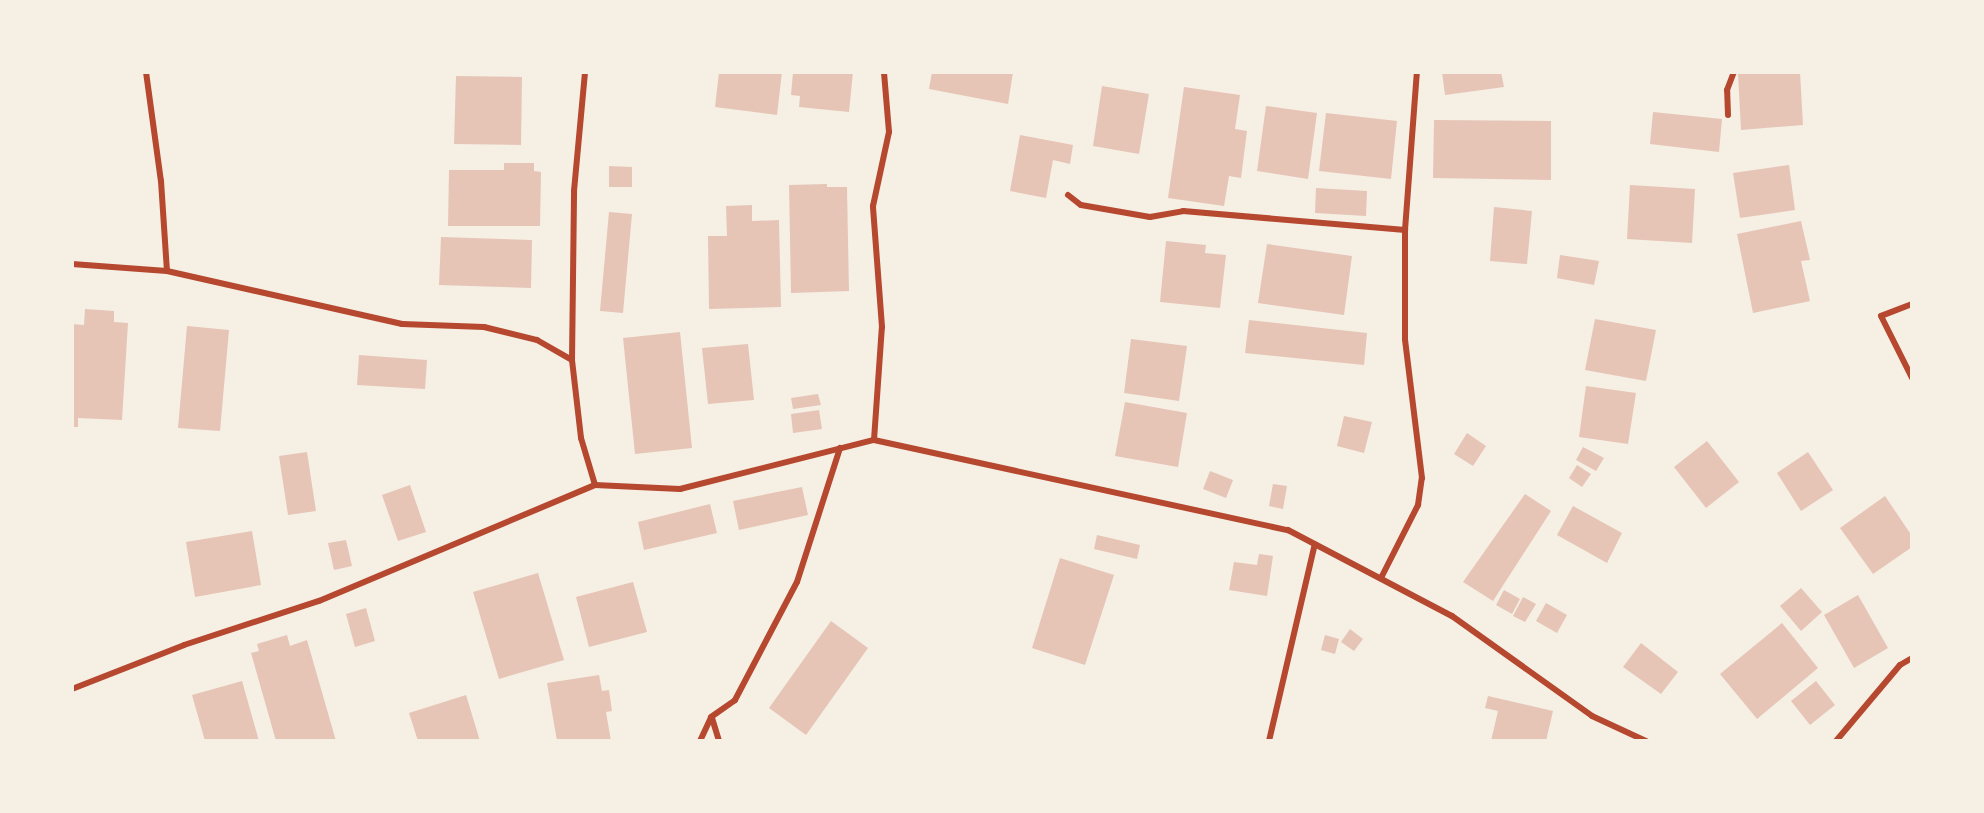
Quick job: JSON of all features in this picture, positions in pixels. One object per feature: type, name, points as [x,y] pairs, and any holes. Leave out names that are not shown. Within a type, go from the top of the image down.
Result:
[{"type":"street","points":[[146,72],[161,182],[167,270]]},
{"type":"street","points":[[585,72],[574,191],[572,360],[581,438],[595,485]]},
{"type":"street","points":[[874,441],[882,327],[873,206],[889,132],[884,72]]},
{"type":"street","points":[[1381,578],[1418,505],[1422,478],[1406,339],[1405,230],[1417,72]]},
{"type":"street","points":[[1728,115],[1728,90],[1734,72]]},
{"type":"street","points":[[1068,195],[1081,205],[1150,217],[1183,211],[1405,230]]},
{"type":"street","points":[[72,264],[167,270],[402,324],[484,327],[537,340],[572,360]]},
{"type":"street","points":[[1912,304],[1881,316],[1912,378]]},
{"type":"street","points":[[72,688],[184,645],[319,601],[595,485],[680,489],[756,473],[840,448],[874,441],[1288,530],[1452,616],[1592,716],[1646,741]]},
{"type":"street","points":[[700,741],[711,717],[735,700],[797,582],[840,448]]},
{"type":"street","points":[[1269,741],[1315,544]]},
{"type":"street","points":[[1836,741],[1900,665],[1912,658]]},
{"type":"street","points":[[711,717],[719,741]]},
{"type":"building","points":[[719,72],[782,72],[777,115],[715,107]]},
{"type":"building","points":[[793,72],[853,72],[849,112],[799,107],[800,96],[791,95]]},
{"type":"building","points":[[932,72],[1013,72],[1008,104],[929,89]]},
{"type":"building","points":[[1442,72],[1501,72],[1504,87],[1445,95]]},
{"type":"building","points":[[1800,72],[1803,125],[1741,130],[1738,73]]},
{"type":"building","points":[[456,76],[522,77],[521,145],[454,144]]},
{"type":"building","points":[[1102,86],[1149,94],[1139,154],[1093,146]]},
{"type":"building","points":[[1184,87],[1240,95],[1235,129],[1247,131],[1241,178],[1229,176],[1224,206],[1168,198]]},
{"type":"building","points":[[1266,106],[1317,113],[1308,179],[1257,171]]},
{"type":"building","points":[[1653,112],[1722,119],[1719,152],[1650,144]]},
{"type":"building","points":[[1326,113],[1397,121],[1391,179],[1319,171]]},
{"type":"building","points":[[1434,120],[1551,121],[1551,180],[1433,178]]},
{"type":"building","points":[[1020,135],[1073,145],[1070,164],[1053,160],[1046,198],[1010,191]]},
{"type":"building","points":[[504,163],[534,163],[534,171],[541,172],[540,226],[448,226],[449,170],[504,170]]},
{"type":"building","points":[[1789,165],[1795,210],[1740,218],[1733,173]]},
{"type":"building","points":[[609,166],[632,167],[632,187],[609,187]]},
{"type":"building","points":[[827,184],[827,187],[847,187],[849,291],[791,293],[789,185]]},
{"type":"building","points":[[1630,185],[1695,189],[1692,243],[1627,239]]},
{"type":"building","points":[[1316,188],[1367,191],[1366,216],[1315,213]]},
{"type":"building","points":[[752,205],[752,221],[779,220],[781,307],[709,309],[708,236],[727,236],[726,206]]},
{"type":"building","points":[[1494,207],[1532,211],[1527,264],[1490,261]]},
{"type":"building","points":[[609,212],[632,214],[623,313],[600,311]]},
{"type":"building","points":[[1801,221],[1810,260],[1801,261],[1810,301],[1753,313],[1737,234]]},
{"type":"building","points":[[441,237],[532,240],[531,288],[439,285]]},
{"type":"building","points":[[1166,241],[1206,245],[1205,253],[1226,255],[1220,308],[1160,302]]},
{"type":"building","points":[[1267,244],[1352,256],[1344,315],[1258,303]]},
{"type":"building","points":[[1560,255],[1599,261],[1594,285],[1557,278]]},
{"type":"building","points":[[85,309],[114,311],[114,322],[128,323],[122,420],[78,418],[78,427],[72,427],[72,324],[84,325]]},
{"type":"building","points":[[1595,319],[1656,330],[1646,381],[1585,370]]},
{"type":"building","points":[[1249,320],[1367,333],[1364,365],[1245,353]]},
{"type":"building","points":[[187,326],[229,330],[220,431],[178,428]]},
{"type":"building","points":[[680,332],[692,448],[635,454],[623,338]]},
{"type":"building","points":[[1131,339],[1187,346],[1179,401],[1124,393]]},
{"type":"building","points":[[748,344],[754,400],[708,404],[702,348]]},
{"type":"building","points":[[359,355],[427,360],[425,389],[357,385]]},
{"type":"building","points":[[1586,386],[1636,393],[1628,444],[1579,437]]},
{"type":"building","points":[[818,394],[821,405],[793,409],[791,398]]},
{"type":"building","points":[[1125,402],[1187,413],[1178,467],[1115,456]]},
{"type":"building","points":[[819,410],[822,429],[793,433],[791,414]]},
{"type":"building","points":[[1344,416],[1372,422],[1364,453],[1337,446]]},
{"type":"building","points":[[1467,433],[1486,446],[1473,466],[1454,454]]},
{"type":"building","points":[[1707,441],[1739,482],[1706,508],[1674,467]]},
{"type":"building","points":[[1583,447],[1604,458],[1596,471],[1576,460]]},
{"type":"building","points":[[307,452],[316,511],[288,515],[279,456]]},
{"type":"building","points":[[1808,452],[1833,490],[1801,511],[1777,473]]},
{"type":"building","points":[[1577,465],[1591,474],[1582,487],[1569,478]]},
{"type":"building","points":[[1210,471],[1233,480],[1226,498],[1203,489]]},
{"type":"building","points":[[1273,484],[1287,486],[1283,509],[1269,506]]},
{"type":"building","points":[[410,485],[426,532],[398,541],[382,495]]},
{"type":"building","points":[[802,487],[808,515],[739,530],[733,501]]},
{"type":"building","points":[[1525,494],[1551,511],[1493,601],[1463,582]]},
{"type":"building","points":[[1885,496],[1912,536],[1912,547],[1873,574],[1840,528]]},
{"type":"building","points":[[710,504],[717,533],[644,550],[638,522]]},
{"type":"building","points":[[1573,506],[1622,533],[1607,563],[1557,535]]},
{"type":"building","points":[[252,531],[261,585],[195,597],[186,542]]},
{"type":"building","points":[[1097,535],[1140,545],[1137,559],[1094,549]]},
{"type":"building","points":[[346,540],[352,566],[334,570],[328,543]]},
{"type":"building","points":[[1259,554],[1273,556],[1267,596],[1229,590],[1234,562],[1257,565]]},
{"type":"building","points":[[1060,558],[1114,575],[1085,665],[1032,648]]},
{"type":"building","points":[[538,573],[564,660],[499,679],[473,592]]},
{"type":"building","points":[[633,582],[647,632],[589,647],[576,597]]},
{"type":"building","points":[[1801,588],[1822,612],[1801,631],[1780,606]]},
{"type":"building","points":[[1504,590],[1520,599],[1512,614],[1496,605]]},
{"type":"building","points":[[1858,595],[1888,648],[1854,668],[1824,615]]},
{"type":"building","points":[[1523,597],[1536,604],[1525,622],[1513,616]]},
{"type":"building","points":[[1546,603],[1567,615],[1557,633],[1536,621]]},
{"type":"building","points":[[366,608],[375,641],[355,647],[346,614]]},
{"type":"building","points":[[831,621],[868,648],[806,735],[769,708]]},
{"type":"building","points":[[1782,623],[1818,668],[1757,719],[1720,674]]},
{"type":"building","points":[[1350,629],[1363,639],[1354,651],[1341,642]]},
{"type":"building","points":[[287,635],[290,646],[307,640],[336,741],[276,741],[251,653],[259,651],[257,644]]},
{"type":"building","points":[[1325,635],[1339,639],[1335,654],[1321,650]]},
{"type":"building","points":[[1641,643],[1678,672],[1661,694],[1623,667]]},
{"type":"building","points":[[599,675],[602,691],[609,690],[612,711],[606,712],[611,741],[557,741],[547,683]]},
{"type":"building","points":[[242,681],[259,741],[205,741],[192,695]]},
{"type":"building","points":[[1816,681],[1835,705],[1810,725],[1791,701]]},
{"type":"building","points":[[466,695],[480,741],[418,741],[409,713]]},
{"type":"building","points":[[1488,696],[1553,711],[1546,741],[1491,741],[1498,711],[1485,708]]}]
